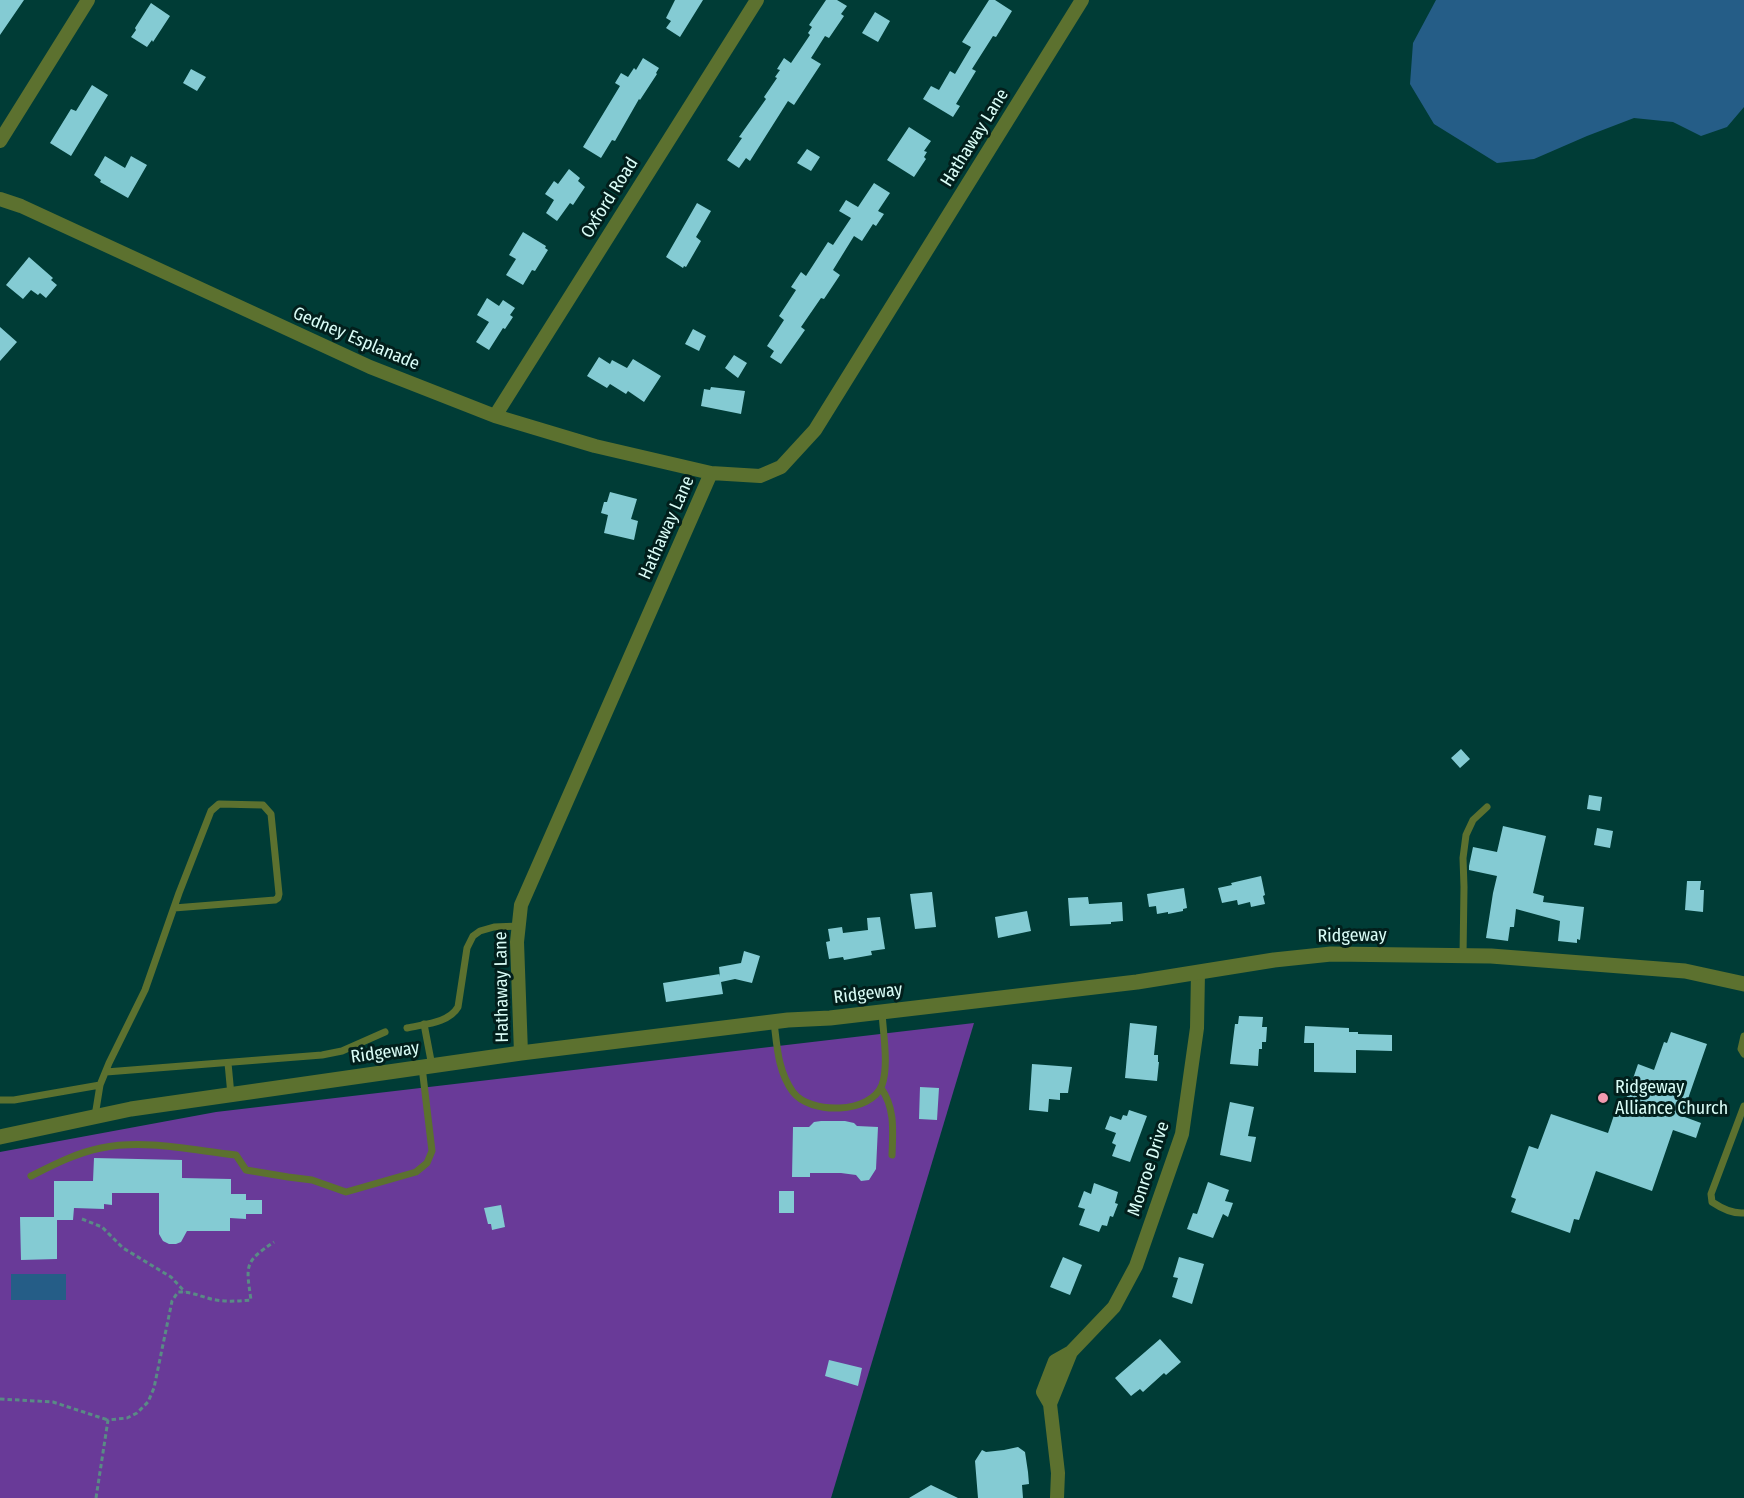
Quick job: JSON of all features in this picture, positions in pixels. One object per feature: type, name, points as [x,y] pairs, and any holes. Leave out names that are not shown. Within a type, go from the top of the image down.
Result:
[{"type":"street","points":[[0,141],[88,0]]},
{"type":"street","name":"Oxford Road","points":[[495,416],[757,0]]},
{"type":"street","name":"Hathaway Lane","points":[[521,1053],[518,942],[521,905],[711,473],[760,476],[781,467],[815,430],[1082,0]]},
{"type":"street","name":"Gedney Esplanade","points":[[0,199],[32,210],[370,367],[495,416],[595,446],[711,473]]},
{"type":"street","name":"Ridgeway","points":[[0,1137],[131,1109],[521,1053],[774,1022],[830,1018],[1137,982],[1274,960],[1331,954],[1491,956],[1685,971],[1744,984]]},
{"type":"street","name":"Monroe Drive","points":[[1057,1498],[1058,1473],[1050,1404],[1071,1352],[1114,1307],[1136,1266],[1182,1134],[1197,1029],[1197,972]]},
{"type":"lane","points":[[95,1116],[100,1085],[145,990],[174,908],[211,811],[219,804],[263,805],[271,814],[278,898],[174,908]]},
{"type":"lane","points":[[1463,956],[1463,858],[1466,836],[1473,820],[1487,807]]},
{"type":"lane","points":[[407,1028],[446,1019],[455,1013],[458,1007],[467,948],[473,936],[480,931],[494,927],[519,926]]},
{"type":"lane","points":[[774,1022],[784,1079],[795,1095],[806,1103],[831,1108],[852,1106],[868,1100],[881,1088],[885,1073],[882,1012]]},
{"type":"lane","points":[[31,1176],[66,1158],[100,1148],[145,1144],[236,1155],[246,1170],[312,1180],[346,1192],[416,1172],[427,1163],[432,1151],[424,1024]]},
{"type":"lane","points":[[105,1072],[322,1055],[342,1051],[385,1032]]},
{"type":"lane","points":[[1742,1052],[1744,1036]]},
{"type":"lane","points":[[228,1063],[231,1095]]},
{"type":"lane","points":[[0,1100],[14,1100],[100,1085]]},
{"type":"lane","points":[[881,1088],[888,1098],[893,1116],[892,1155]]},
{"type":"lane","points":[[1744,1106],[1711,1194],[1712,1202],[1740,1214],[1744,1213]]},
{"type":"path","points":[[82,1219],[102,1227],[123,1248],[171,1277],[185,1292]]},
{"type":"path","points":[[0,1399],[53,1402],[108,1420],[127,1418],[137,1413],[148,1402],[154,1388],[172,1300],[178,1292],[214,1300],[251,1300],[247,1268],[257,1254],[274,1242]]},
{"type":"path","points":[[96,1498],[108,1420]]},
{"type":"shaded area","points":[[974,1023],[831,1498],[0,1498],[0,1152],[216,1112]]},
{"type":"water","points":[[1436,0],[1744,0],[1744,107],[1727,127],[1701,136],[1673,122],[1634,118],[1534,159],[1497,163],[1434,124],[1410,84],[1413,43]]},
{"type":"water","points":[[11,1274],[66,1274],[66,1300],[11,1300]]},
{"type":"building","points":[[0,0],[24,0],[0,35]]},
{"type":"building","points":[[675,0],[703,0],[680,37],[666,28],[671,21],[666,18]]},
{"type":"building","points":[[826,0],[837,0],[847,6],[841,14],[844,16],[829,38],[825,36],[811,58],[821,64],[794,105],[788,101],[750,161],[746,158],[739,168],[727,160],[742,138],[739,137],[766,99],[764,97],[780,70],[777,69],[784,58],[791,63],[810,35],[808,33],[812,27],[809,25]]},
{"type":"building","points":[[989,0],[995,0],[1012,11],[972,69],[976,71],[956,104],[960,106],[953,117],[923,99],[931,86],[939,90],[950,71],[955,74],[971,47],[962,42]]},
{"type":"building","points":[[151,3],[170,16],[153,42],[152,40],[147,47],[131,37]]},
{"type":"building","points":[[875,12],[890,21],[878,42],[862,33]]},
{"type":"building","points":[[643,58],[659,68],[657,74],[639,99],[615,141],[612,140],[601,158],[583,147],[620,86],[615,83],[621,73],[628,77],[634,68],[636,70]]},
{"type":"building","points":[[191,69],[206,77],[197,91],[183,83]]},
{"type":"building","points":[[92,85],[108,95],[71,156],[50,143],[71,109],[76,111]]},
{"type":"building","points":[[909,127],[931,141],[924,151],[927,152],[924,157],[926,159],[914,177],[887,160]]},
{"type":"building","points":[[807,149],[820,157],[811,171],[797,163]]},
{"type":"building","points":[[105,156],[125,168],[131,156],[147,165],[128,198],[100,182],[101,180],[94,175]]},
{"type":"building","points":[[569,169],[580,178],[578,181],[585,187],[573,205],[570,203],[557,221],[546,213],[554,200],[545,194],[554,181],[558,184]]},
{"type":"building","points":[[874,183],[890,193],[878,211],[884,214],[876,226],[873,224],[862,241],[854,236],[833,270],[840,275],[801,327],[805,330],[781,364],[770,357],[774,351],[767,346],[784,320],[779,316],[796,290],[791,287],[801,272],[806,276],[828,242],[833,245],[851,218],[839,211],[846,200],[858,207]]},
{"type":"building","points":[[697,203],[711,211],[696,237],[701,241],[686,267],[683,268],[666,257]]},
{"type":"building","points":[[523,232],[546,246],[548,250],[523,285],[506,275],[516,259],[509,255]]},
{"type":"building","points":[[29,257],[53,278],[51,280],[57,285],[46,298],[31,290],[23,299],[6,285]]},
{"type":"building","points":[[487,298],[499,306],[503,300],[515,308],[510,315],[513,317],[489,350],[476,342],[489,322],[477,315]]},
{"type":"building","points":[[0,327],[17,342],[0,361]]},
{"type":"building","points":[[693,329],[706,336],[699,351],[685,344]]},
{"type":"building","points":[[734,355],[747,363],[738,378],[725,368]]},
{"type":"building","points":[[599,357],[610,364],[612,360],[627,368],[633,359],[661,376],[644,402],[628,391],[626,394],[610,384],[607,388],[587,376]]},
{"type":"building","points":[[711,387],[745,391],[741,414],[701,406],[704,389],[710,390]]},
{"type":"building","points":[[610,492],[637,499],[631,519],[638,521],[634,540],[604,533],[608,515],[601,513]]},
{"type":"building","points":[[1461,749],[1470,759],[1460,768],[1451,758]]},
{"type":"building","points":[[1589,795],[1602,797],[1600,811],[1587,809]]},
{"type":"building","points":[[1503,826],[1546,836],[1533,893],[1544,896],[1543,902],[1584,907],[1580,940],[1577,939],[1577,943],[1558,941],[1560,921],[1516,909],[1514,927],[1510,927],[1508,941],[1486,938],[1497,876],[1469,870],[1469,866],[1473,847],[1497,852]]},
{"type":"building","points":[[1597,828],[1613,831],[1610,848],[1594,845]]},
{"type":"building","points":[[1261,876],[1265,904],[1251,907],[1250,902],[1238,905],[1237,900],[1222,903],[1218,888]]},
{"type":"building","points":[[1687,881],[1701,881],[1700,890],[1704,890],[1703,912],[1685,910]]},
{"type":"building","points":[[1184,888],[1187,908],[1183,911],[1157,914],[1156,906],[1149,907],[1147,894]]},
{"type":"building","points":[[932,892],[936,927],[915,929],[910,894]]},
{"type":"building","points":[[1088,897],[1089,904],[1122,902],[1123,921],[1111,922],[1111,924],[1070,926],[1068,898]]},
{"type":"building","points":[[1027,911],[1031,931],[998,938],[995,917]]},
{"type":"building","points":[[880,917],[885,949],[871,951],[872,955],[844,960],[843,957],[829,959],[826,942],[830,941],[828,929],[842,927],[843,933],[868,930],[867,918]]},
{"type":"building","points":[[744,951],[760,956],[752,983],[735,979],[721,982],[723,994],[666,1002],[663,983],[720,974],[719,967],[741,963]]},
{"type":"building","points":[[1239,1016],[1263,1017],[1262,1027],[1267,1027],[1266,1042],[1262,1042],[1262,1049],[1259,1049],[1258,1066],[1230,1064],[1235,1024],[1238,1024]]},
{"type":"building","points":[[1130,1023],[1157,1026],[1154,1055],[1158,1055],[1159,1062],[1157,1081],[1125,1078]]},
{"type":"building","points":[[1305,1026],[1349,1028],[1349,1032],[1358,1032],[1358,1034],[1392,1035],[1392,1051],[1356,1050],[1356,1073],[1314,1072],[1314,1043],[1304,1043]]},
{"type":"building","points":[[1671,1032],[1707,1044],[1682,1116],[1701,1123],[1696,1138],[1673,1130],[1652,1191],[1596,1171],[1579,1220],[1574,1219],[1570,1233],[1511,1212],[1516,1199],[1511,1197],[1529,1146],[1538,1149],[1551,1114],[1608,1133],[1618,1103],[1624,1105],[1638,1064],[1654,1070],[1664,1042],[1667,1043]]},
{"type":"building","points":[[1032,1064],[1072,1067],[1068,1093],[1060,1093],[1060,1100],[1049,1099],[1048,1112],[1029,1110]]},
{"type":"building","points":[[920,1087],[939,1088],[937,1120],[919,1119]]},
{"type":"building","points":[[1230,1102],[1254,1107],[1248,1136],[1256,1137],[1251,1162],[1220,1155]]},
{"type":"building","points":[[1129,1110],[1147,1116],[1130,1162],[1112,1156],[1116,1145],[1112,1143],[1116,1133],[1105,1129],[1110,1116],[1121,1120],[1123,1115],[1127,1116]]},
{"type":"building","points":[[845,1121],[857,1126],[878,1127],[876,1169],[869,1180],[861,1181],[856,1175],[841,1173],[810,1173],[810,1177],[792,1177],[793,1127],[809,1127],[814,1122]]},
{"type":"building","points":[[94,1158],[182,1160],[182,1178],[231,1179],[231,1194],[246,1194],[246,1200],[262,1200],[262,1214],[246,1214],[246,1219],[230,1218],[230,1231],[187,1231],[181,1242],[169,1244],[163,1241],[159,1234],[159,1193],[112,1193],[112,1205],[104,1204],[104,1209],[74,1208],[73,1220],[57,1220],[57,1259],[21,1260],[20,1217],[54,1217],[54,1181],[93,1181]]},
{"type":"building","points":[[1208,1182],[1229,1190],[1225,1201],[1233,1203],[1228,1217],[1223,1214],[1213,1238],[1187,1229],[1193,1213],[1197,1214]]},
{"type":"building","points":[[1094,1183],[1118,1192],[1115,1203],[1118,1204],[1113,1217],[1110,1216],[1107,1226],[1102,1225],[1099,1232],[1079,1225],[1085,1209],[1078,1207],[1084,1191],[1091,1194]]},
{"type":"building","points":[[779,1191],[794,1191],[794,1213],[779,1213]]},
{"type":"building","points":[[501,1205],[505,1227],[492,1230],[484,1208]]},
{"type":"building","points":[[1063,1257],[1082,1265],[1070,1295],[1050,1287]]},
{"type":"building","points":[[1179,1257],[1204,1264],[1192,1304],[1172,1297],[1178,1278],[1173,1277]]},
{"type":"building","points":[[1160,1339],[1181,1362],[1166,1375],[1164,1373],[1143,1392],[1140,1389],[1131,1396],[1115,1378]]},
{"type":"building","points":[[829,1360],[862,1368],[858,1386],[825,1376]]},
{"type":"building","points":[[1018,1447],[1025,1452],[1028,1472],[1029,1484],[1022,1485],[1023,1498],[978,1498],[975,1461],[982,1450],[986,1452]]},
{"type":"building","points":[[931,1485],[958,1498],[909,1498]]},
{"type":"place","name":"Ridgeway Alliance Church","points":[[1603,1098]]}]
